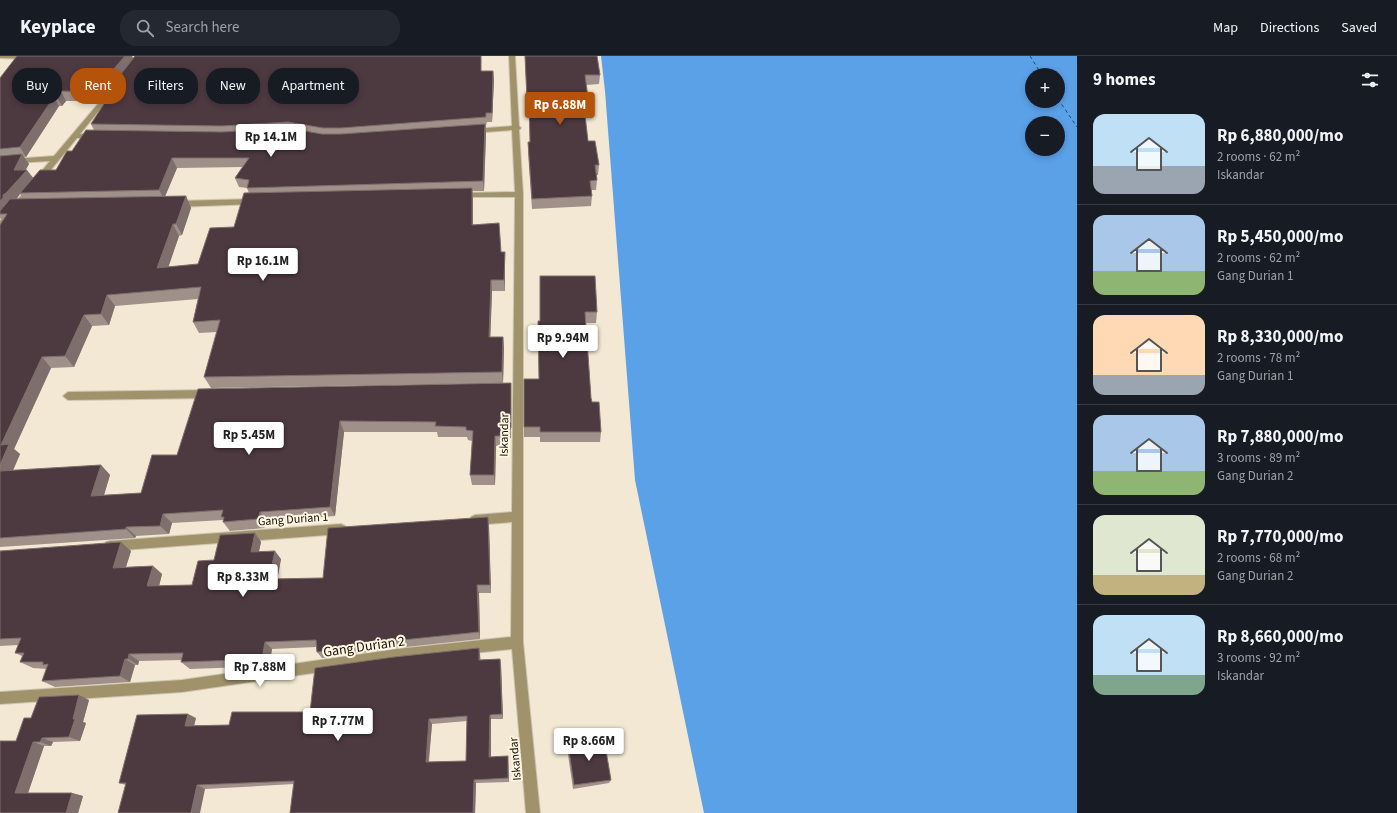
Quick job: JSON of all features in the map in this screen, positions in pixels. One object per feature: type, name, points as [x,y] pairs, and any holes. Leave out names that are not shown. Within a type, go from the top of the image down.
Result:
[{"type":"street","points":[[0,56],[39,57]]},
{"type":"street","name":"Iskandar","points":[[512,56],[517,128],[519,194],[514,388],[518,642],[533,813]]},
{"type":"street","points":[[0,226],[14,207],[101,104]]},
{"type":"street","points":[[462,132],[517,128]]},
{"type":"street","points":[[74,136],[98,137]]},
{"type":"street","points":[[0,162],[56,158]]},
{"type":"street","points":[[455,195],[519,194]]},
{"type":"street","points":[[168,204],[261,202]]},
{"type":"street","points":[[14,207],[28,207]]},
{"type":"street","points":[[68,396],[217,394]]},
{"type":"street","points":[[462,521],[516,518]]},
{"type":"street","name":"Gang Durian 1","points":[[102,546],[353,528]]},
{"type":"street","name":"Gang Durian 2","points":[[0,698],[182,686],[397,655],[518,642]]},
{"type":"water","points":[[601,56],[1077,56],[1077,813],[704,813],[635,480]]},
{"type":"building","points":[[17,56],[125,56],[115,68],[70,68],[70,91],[62,91],[62,68],[12,68],[12,104],[49,104],[20,147],[0,149],[0,78]]},
{"type":"building","points":[[135,56],[481,56],[481,71],[493,71],[492,113],[486,113],[486,117],[341,128],[323,128],[288,122],[222,126],[91,124],[104,104],[126,104],[126,68]]},
{"type":"building","points":[[525,56],[597,56],[600,75],[585,75],[588,98],[583,98],[588,141],[595,141],[599,165],[595,165],[597,180],[590,181],[592,196],[532,199],[528,142],[530,142],[529,99],[527,99]]},
{"type":"building","points":[[485,124],[483,181],[247,188],[249,180],[235,178],[249,158],[172,158],[159,190],[20,193],[40,170],[56,170],[67,151],[72,151],[86,130],[222,132],[288,128],[322,134],[341,134]]},
{"type":"building","points":[[22,154],[14,170],[27,170],[3,195],[3,198],[0,201],[0,156]]},
{"type":"building","points":[[472,188],[472,225],[499,223],[501,252],[505,252],[504,280],[491,280],[489,337],[503,337],[502,372],[204,377],[220,320],[193,322],[201,287],[107,295],[101,314],[84,315],[65,356],[42,357],[1,445],[9,444],[0,465],[0,225],[7,214],[0,214],[0,211],[10,199],[186,196],[176,224],[173,224],[157,268],[198,264],[210,228],[234,227],[244,193]]},
{"type":"building","points":[[540,276],[595,276],[597,312],[585,312],[591,398],[592,402],[599,402],[601,432],[540,432],[540,427],[524,427],[524,379],[539,379],[538,321],[540,321]]},
{"type":"building","points":[[511,383],[511,428],[501,428],[500,436],[495,436],[494,475],[470,475],[473,431],[466,430],[466,427],[435,426],[436,422],[340,421],[330,507],[260,512],[258,519],[223,522],[224,517],[221,517],[223,510],[163,514],[160,526],[126,527],[126,529],[0,538],[0,471],[101,465],[91,496],[141,493],[152,455],[177,455],[198,389]]},
{"type":"building","points":[[488,517],[490,585],[477,585],[479,632],[393,641],[317,652],[316,640],[265,642],[262,659],[240,663],[241,660],[181,662],[183,653],[129,654],[128,659],[125,659],[120,676],[42,681],[48,664],[43,665],[43,662],[20,662],[24,653],[15,653],[21,638],[0,639],[0,551],[121,542],[113,568],[153,566],[147,586],[192,585],[198,561],[214,560],[220,535],[255,533],[251,552],[275,551],[269,579],[323,578],[328,528]]},
{"type":"building","points":[[479,648],[479,660],[500,659],[502,714],[490,715],[489,757],[508,756],[508,778],[474,780],[473,813],[290,813],[294,781],[197,785],[191,813],[118,813],[126,783],[119,783],[137,715],[188,714],[185,726],[229,725],[232,712],[310,712],[315,668],[394,657]],"holes":[[[467,716],[466,761],[426,762],[429,719]]]},
{"type":"building","points":[[79,695],[73,719],[75,719],[69,737],[42,738],[40,742],[33,742],[15,793],[72,793],[66,813],[0,813],[0,741],[16,741],[24,718],[31,718],[39,697]]},
{"type":"building","points":[[604,739],[611,780],[574,785],[568,744]]},
{"type":"ferry route","points":[[1030,56],[1038,68]]},
{"type":"ferry route","points":[[1064,108],[1077,127]]}]
